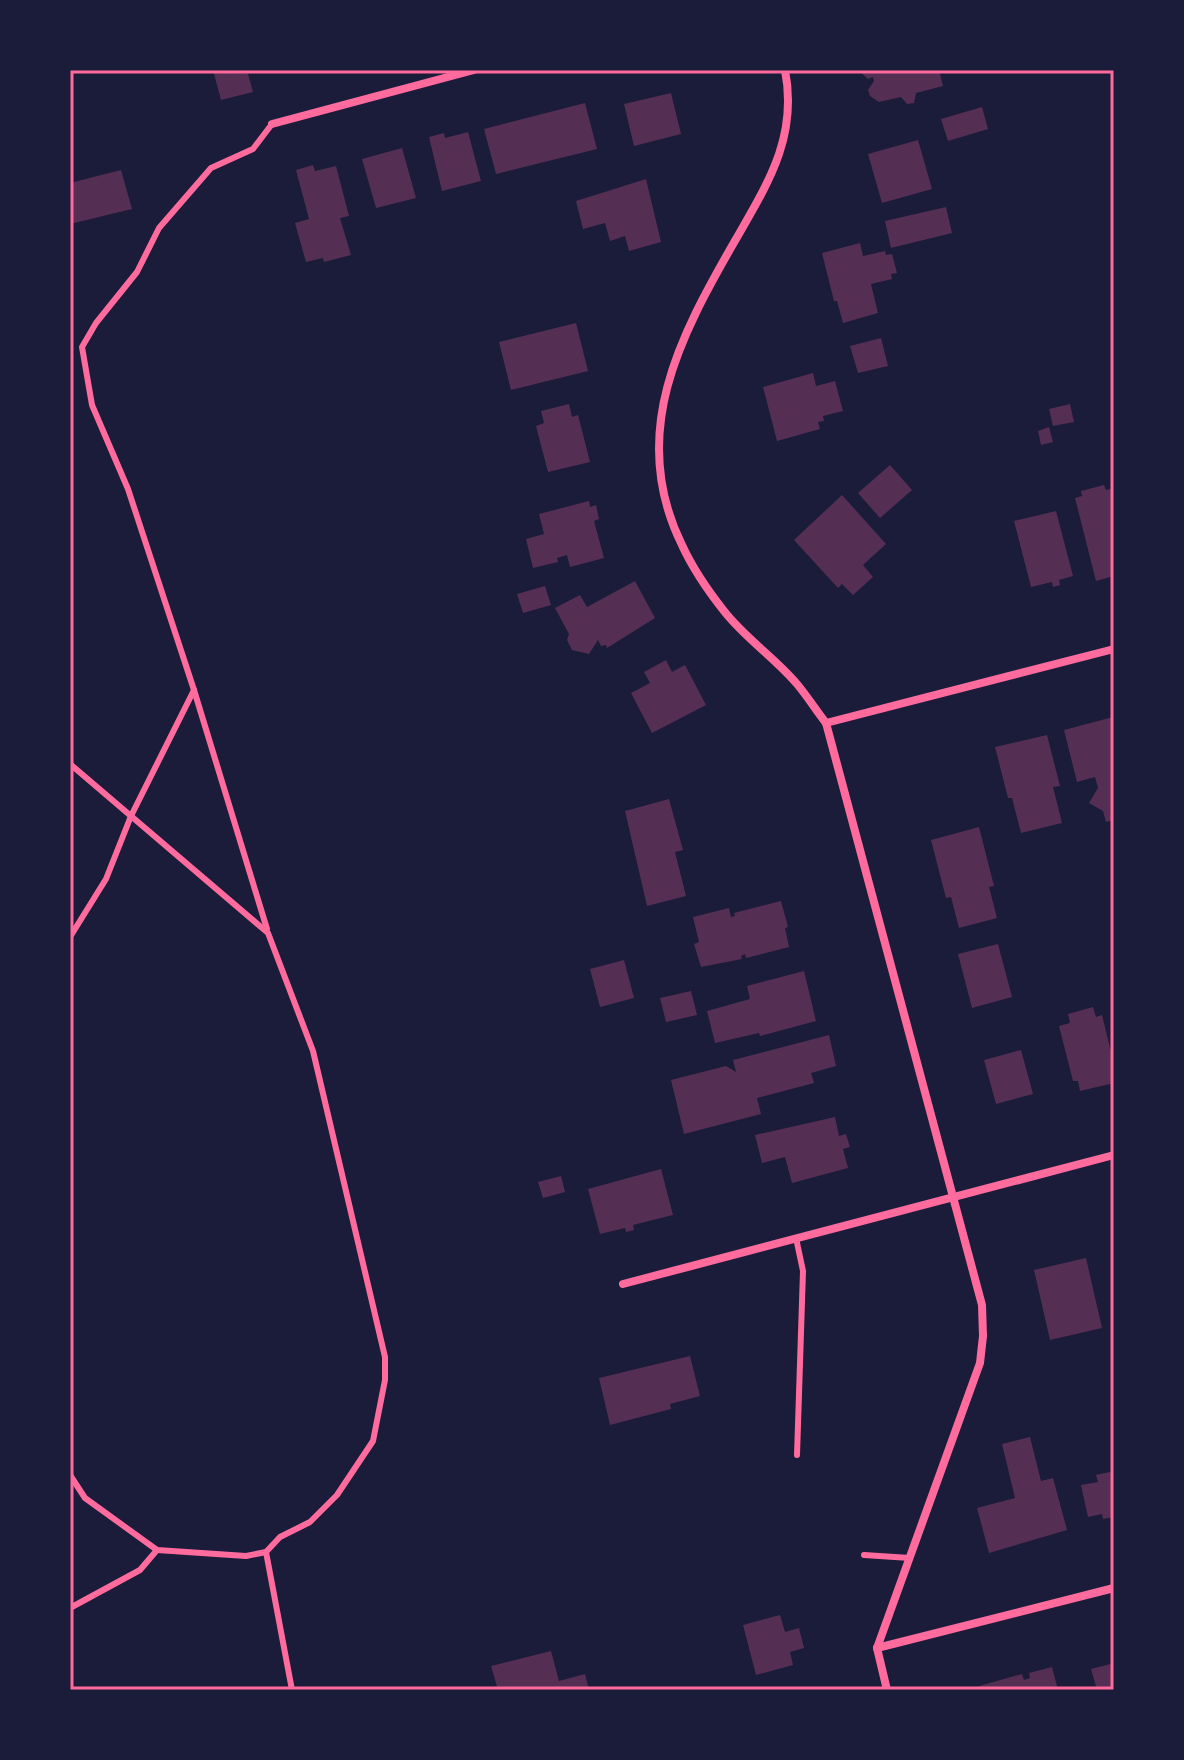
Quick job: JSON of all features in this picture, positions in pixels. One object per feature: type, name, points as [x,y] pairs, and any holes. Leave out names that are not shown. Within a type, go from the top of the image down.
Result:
[{"type":"street","points":[[272,124],[474,70]]},
{"type":"street","points":[[785,70],[789,92],[785,139],[773,176],[700,302],[674,362],[659,422],[661,493],[682,546],[724,611],[795,682],[826,723],[982,1305],[980,1363],[877,1648],[887,1690]]},
{"type":"street","points":[[826,723],[1114,649]]},
{"type":"street","points":[[623,1284],[1114,1155]]},
{"type":"street","points":[[877,1648],[1114,1588]]},
{"type":"lane","points":[[70,1475],[85,1498],[157,1550],[246,1556],[266,1552],[280,1537],[310,1522],[337,1495],[373,1441],[385,1380],[385,1357],[313,1051],[268,933],[194,690],[128,489],[92,405],[82,347],[96,323],[137,272],[159,228],[211,168],[253,149],[272,124]]},
{"type":"lane","points":[[70,937],[106,879],[131,816],[194,690]]},
{"type":"lane","points":[[70,764],[268,933]]},
{"type":"lane","points":[[796,1238],[803,1271],[797,1455]]},
{"type":"lane","points":[[70,1608],[140,1570],[157,1550]]},
{"type":"lane","points":[[266,1552],[292,1690]]},
{"type":"lane","points":[[864,1555],[910,1558]]},
{"type":"building","points":[[213,70],[247,70],[253,92],[221,100]]},
{"type":"building","points":[[858,70],[939,70],[943,86],[916,93],[914,103],[907,104],[901,97],[879,102],[870,96],[868,90],[873,77],[868,79]]},
{"type":"building","points":[[671,93],[681,134],[634,146],[624,104]]},
{"type":"building","points":[[585,103],[597,149],[496,174],[484,129]]},
{"type":"building","points":[[982,107],[988,129],[948,141],[941,119]]},
{"type":"building","points":[[468,132],[481,181],[442,191],[429,137],[444,133],[445,138]]},
{"type":"building","points":[[918,140],[932,189],[882,203],[868,154]]},
{"type":"building","points":[[402,148],[416,198],[376,208],[362,159]]},
{"type":"building","points":[[313,165],[315,171],[336,166],[349,216],[340,218],[351,255],[324,262],[323,258],[306,262],[295,223],[309,219],[296,170]]},
{"type":"building","points":[[121,170],[132,209],[70,224],[70,183]]},
{"type":"building","points":[[646,179],[661,242],[629,251],[625,236],[610,241],[605,223],[583,229],[576,201]]},
{"type":"building","points":[[946,207],[952,233],[891,248],[885,221]]},
{"type":"building","points":[[860,243],[863,256],[885,251],[886,255],[892,254],[897,273],[891,274],[892,279],[871,284],[878,313],[843,323],[822,253]]},
{"type":"building","points":[[576,323],[588,371],[511,390],[499,342]]},
{"type":"building","points":[[881,338],[888,366],[858,373],[850,346]]},
{"type":"building","points":[[813,373],[816,386],[835,381],[843,411],[823,416],[824,421],[818,422],[820,429],[777,441],[763,387]]},
{"type":"building","points":[[569,404],[572,417],[578,415],[590,462],[548,472],[536,426],[544,423],[541,411]]},
{"type":"building","points":[[1070,404],[1074,422],[1053,426],[1049,409]]},
{"type":"building","points":[[1049,427],[1053,442],[1041,445],[1038,431]]},
{"type":"building","points":[[890,465],[912,490],[880,518],[858,493]]},
{"type":"building","points":[[1104,485],[1106,490],[1114,488],[1114,576],[1096,581],[1075,498],[1082,496],[1081,491]]},
{"type":"building","points":[[842,495],[886,544],[863,565],[873,577],[853,595],[842,584],[838,588],[794,540]]},
{"type":"building","points":[[589,501],[590,507],[596,505],[599,519],[594,521],[604,558],[570,567],[567,555],[557,558],[558,562],[533,568],[526,539],[544,534],[539,514]]},
{"type":"building","points":[[1056,511],[1073,576],[1059,580],[1060,585],[1053,587],[1052,582],[1031,587],[1014,521]]},
{"type":"building","points":[[635,581],[655,618],[607,648],[606,645],[601,646],[598,640],[589,654],[572,650],[567,640],[569,634],[555,608],[580,595],[587,607]]},
{"type":"building","points":[[545,586],[551,605],[523,613],[517,594]]},
{"type":"building","points":[[666,660],[672,672],[685,665],[706,705],[652,733],[631,693],[650,683],[644,672]]},
{"type":"building","points":[[1113,717],[1114,820],[1106,822],[1103,811],[1089,803],[1098,788],[1095,777],[1077,782],[1064,730]]},
{"type":"building","points":[[1047,735],[1060,786],[1053,787],[1062,823],[1021,833],[995,747]]},
{"type":"building","points":[[669,799],[683,850],[675,852],[686,896],[647,906],[625,811]]},
{"type":"building","points":[[979,827],[994,886],[989,887],[997,918],[959,928],[951,897],[946,898],[931,840]]},
{"type":"building","points":[[781,901],[788,927],[785,928],[789,947],[746,958],[745,954],[741,956],[742,959],[701,967],[694,944],[699,942],[693,917],[729,908],[731,917],[735,916],[734,913]]},
{"type":"building","points":[[998,944],[1012,997],[972,1008],[958,954]]},
{"type":"building","points":[[624,960],[634,998],[600,1007],[590,969]]},
{"type":"building","points":[[804,971],[816,1021],[760,1036],[759,1033],[715,1043],[707,1011],[750,999],[747,986]]},
{"type":"building","points":[[691,991],[697,1015],[666,1022],[660,998]]},
{"type":"building","points":[[1093,1007],[1096,1017],[1102,1015],[1114,1064],[1114,1083],[1080,1091],[1078,1081],[1073,1081],[1059,1026],[1070,1023],[1068,1014]]},
{"type":"building","points":[[829,1035],[836,1066],[811,1073],[814,1083],[757,1098],[761,1114],[684,1134],[671,1080],[726,1066],[736,1072],[733,1060]]},
{"type":"building","points":[[1021,1050],[1033,1094],[996,1104],[984,1060]]},
{"type":"building","points":[[835,1117],[839,1136],[846,1134],[850,1147],[843,1149],[848,1168],[792,1183],[785,1157],[762,1163],[755,1135]]},
{"type":"building","points":[[661,1169],[673,1215],[633,1225],[634,1230],[626,1232],[625,1228],[600,1234],[588,1189]]},
{"type":"building","points":[[561,1176],[565,1192],[543,1198],[538,1182]]},
{"type":"building","points":[[1086,1258],[1102,1328],[1050,1340],[1034,1270]]},
{"type":"building","points":[[690,1356],[700,1396],[670,1404],[671,1409],[610,1425],[599,1378]]},
{"type":"building","points":[[1030,1437],[1041,1481],[1053,1478],[1067,1530],[989,1553],[977,1508],[1015,1498],[1002,1444]]},
{"type":"building","points":[[1114,1471],[1114,1517],[1103,1519],[1102,1514],[1088,1517],[1081,1485],[1098,1482],[1096,1475]]},
{"type":"building","points":[[780,1615],[785,1632],[799,1628],[804,1648],[790,1652],[793,1665],[756,1675],[743,1625]]},
{"type":"building","points":[[551,1651],[559,1681],[585,1674],[589,1690],[498,1690],[491,1666]]},
{"type":"building","points":[[1114,1663],[1114,1690],[1097,1690],[1091,1669]]},
{"type":"building","points":[[1052,1667],[1058,1690],[965,1690],[1022,1674],[1024,1680],[1030,1678],[1029,1673]]}]
